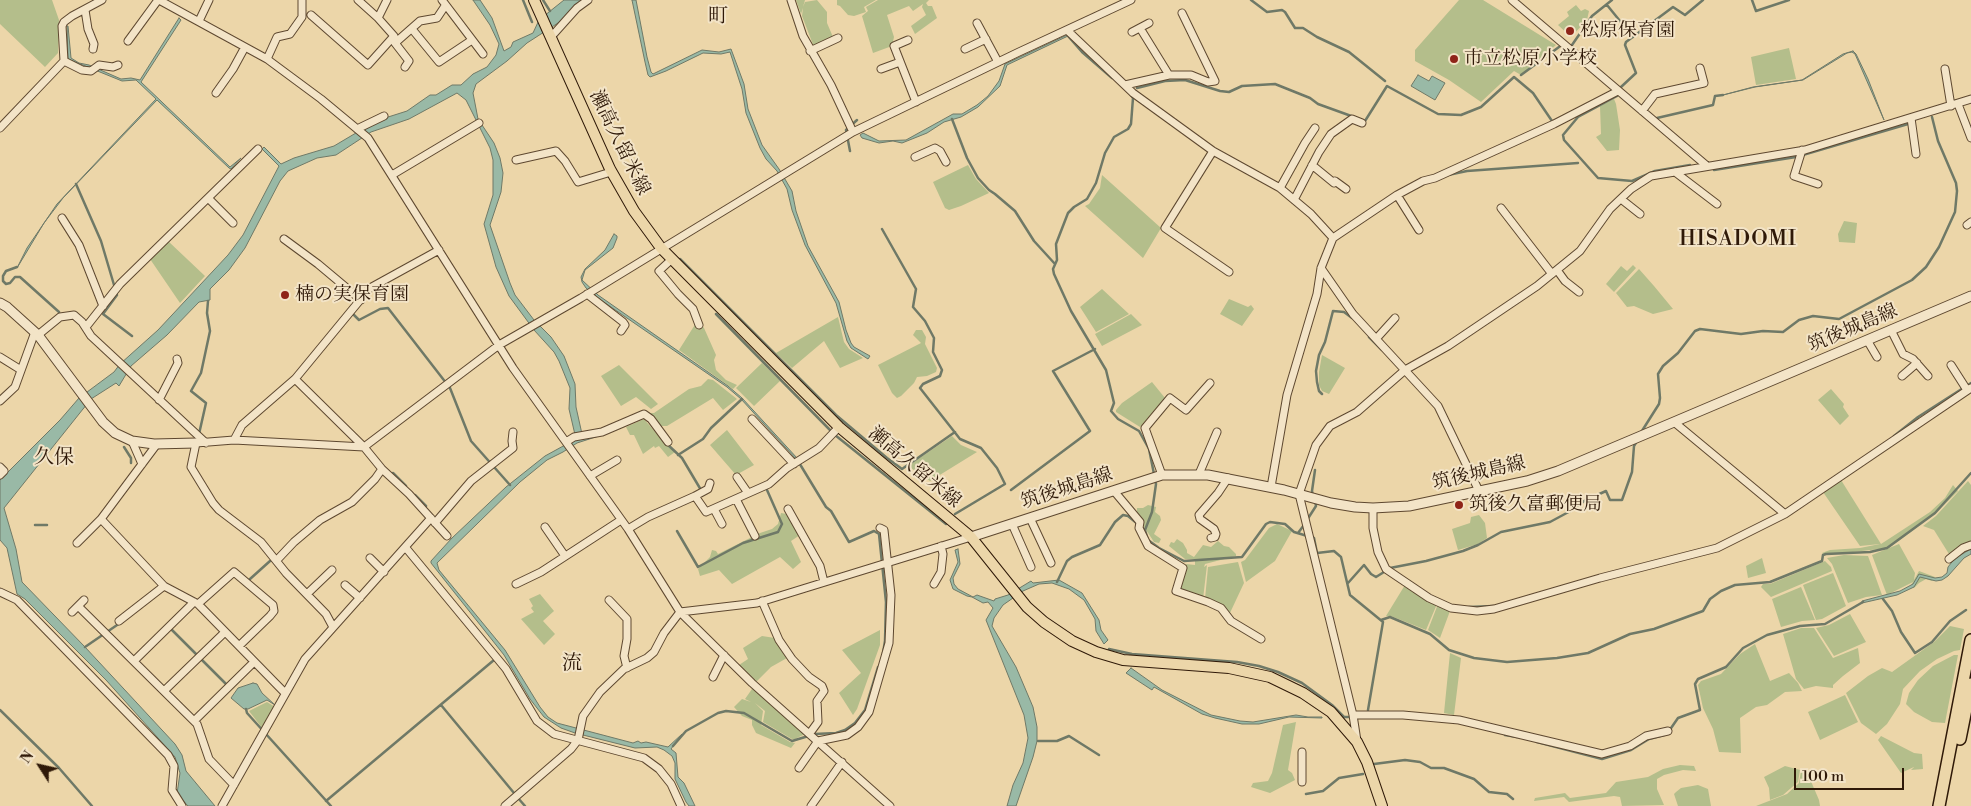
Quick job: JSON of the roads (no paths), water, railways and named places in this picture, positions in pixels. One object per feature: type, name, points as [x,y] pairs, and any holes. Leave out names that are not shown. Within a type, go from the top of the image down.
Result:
[{"type":"highway","points":[[1939,806],[1971,640]]},
{"type":"highway","points":[[1947,806],[1971,684]]},
{"type":"main road","name":"瀬高久留米線","points":[[534,0],[611,172],[634,212],[661,248],[839,427],[971,536],[1023,601],[1044,622],[1072,641],[1096,652],[1123,660],[1229,668],[1270,676],[1303,693],[1331,712],[1357,742],[1367,762],[1382,806]]},
{"type":"street","points":[[0,128],[64,61],[62,26],[64,22],[102,0]]},
{"type":"street","points":[[128,41],[159,0],[267,59],[321,99],[368,138],[513,368],[628,529],[680,612],[752,682],[890,806]]},
{"type":"street","points":[[199,21],[209,0]]},
{"type":"street","points":[[267,59],[278,37],[290,34],[302,17],[302,0]]},
{"type":"street","points":[[311,15],[368,65],[394,36],[358,0]]},
{"type":"street","points":[[378,18],[387,0]]},
{"type":"street","points":[[550,34],[576,8],[588,0]]},
{"type":"street","points":[[791,0],[802,35],[831,85],[853,132]]},
{"type":"street","points":[[0,303],[37,334],[103,422],[115,433],[132,442],[206,444],[234,440],[364,447],[499,345],[587,294],[853,132],[1067,30],[1120,2],[1131,0]]},
{"type":"street","points":[[1512,0],[1707,166]]},
{"type":"street","points":[[404,67],[409,61],[396,43],[420,21],[437,18],[443,3]]},
{"type":"street","points":[[443,3],[483,54]]},
{"type":"street","points":[[86,10],[88,29],[94,44],[93,49]]},
{"type":"street","points":[[1125,85],[1169,75],[1191,75],[1208,82],[1215,81],[1182,12]]},
{"type":"street","points":[[977,23],[998,62]]},
{"type":"street","points":[[1132,32],[1149,23]]},
{"type":"street","points":[[792,28],[802,35]]},
{"type":"street","points":[[1140,28],[1169,75]]},
{"type":"street","points":[[412,29],[438,62],[472,40]]},
{"type":"street","points":[[1067,30],[1133,93],[1213,151],[1280,188],[1311,214],[1333,238]]},
{"type":"street","points":[[810,51],[838,38]]},
{"type":"street","points":[[965,49],[986,39]]},
{"type":"street","points":[[908,40],[894,46],[916,102]]},
{"type":"street","points":[[216,93],[233,70],[245,47]]},
{"type":"street","points":[[64,61],[82,70],[91,71],[99,65],[113,67],[118,65]]},
{"type":"street","points":[[881,68],[900,62]]},
{"type":"street","points":[[1642,111],[1655,94],[1704,83],[1700,68]]},
{"type":"street","points":[[1945,69],[1951,106]]},
{"type":"street","points":[[1271,487],[1287,395],[1317,294],[1321,268],[1333,238],[1397,195],[1423,181],[1435,178],[1554,124],[1618,91]]},
{"type":"street","points":[[1357,742],[1353,715],[1299,494],[1316,445],[1330,426],[1357,412],[1405,370],[1448,346],[1537,286],[1580,251],[1610,209],[1620,199],[1651,176],[1802,150],[1971,99]]},
{"type":"street","points":[[1958,104],[1971,138]]},
{"type":"street","points":[[357,129],[384,116]]},
{"type":"street","points":[[1911,118],[1916,154]]},
{"type":"street","points":[[1294,200],[1312,165],[1332,134],[1352,119],[1362,123]]},
{"type":"street","points":[[392,175],[479,123]]},
{"type":"street","points":[[1280,188],[1304,143],[1315,128]]},
{"type":"street","points":[[915,157],[935,148],[940,151],[946,162]]},
{"type":"street","points":[[86,327],[120,284],[258,149]]},
{"type":"street","points":[[1802,150],[1794,176],[1818,184]]},
{"type":"street","points":[[516,160],[556,151],[565,161],[578,182],[611,172]]},
{"type":"street","points":[[1213,151],[1166,228],[1229,272]]},
{"type":"street","points":[[1312,165],[1334,183],[1335,181],[1346,189]]},
{"type":"street","points":[[1675,172],[1717,204]]},
{"type":"street","points":[[1397,195],[1419,230]]},
{"type":"street","points":[[208,198],[233,223]]},
{"type":"street","points":[[1620,199],[1640,214]]},
{"type":"street","points":[[1501,208],[1554,272],[1579,292]]},
{"type":"street","points":[[62,218],[72,227],[103,306]]},
{"type":"street","points":[[284,239],[318,264],[360,300]]},
{"type":"street","points":[[234,440],[242,425],[295,379],[370,288],[439,250]]},
{"type":"street","points":[[672,259],[659,271],[693,309],[699,325]]},
{"type":"street","points":[[1321,268],[1353,314],[1438,406],[1479,491]]},
{"type":"street","points":[[587,294],[623,322],[625,326],[621,331]]},
{"type":"street","name":"筑後城島線","points":[[971,536],[1162,476],[1199,474],[1228,478],[1339,504],[1373,508],[1409,506],[1527,482],[1558,471],[1971,296]]},
{"type":"street","points":[[0,401],[15,386],[37,334],[60,317],[74,315],[86,327],[91,336],[206,444]]},
{"type":"street","points":[[1376,339],[1395,318]]},
{"type":"street","points":[[1891,330],[1903,354],[1917,363],[1928,376]]},
{"type":"street","points":[[1867,340],[1877,357]]},
{"type":"street","points":[[0,357],[21,370]]},
{"type":"street","points":[[159,400],[178,363],[177,359]]},
{"type":"street","points":[[1902,376],[1917,363]]},
{"type":"street","points":[[1373,508],[1373,528],[1378,552],[1386,570],[1429,598],[1450,608],[1494,609],[1600,578],[1717,548],[1785,514],[1969,389],[1951,365]]},
{"type":"street","points":[[295,379],[364,447],[382,469],[409,494],[448,536]]},
{"type":"street","points":[[1162,476],[1145,428],[1170,398],[1186,410],[1210,383]]},
{"type":"street","points":[[566,442],[574,438],[602,432],[644,414],[668,442]]},
{"type":"street","points":[[752,419],[794,464]]},
{"type":"street","points":[[1674,422],[1785,514]]},
{"type":"street","points":[[695,496],[706,512],[769,484],[794,464],[819,448],[839,427]]},
{"type":"street","points":[[222,806],[304,659],[406,548],[471,481],[513,448],[514,432]]},
{"type":"street","points":[[1199,474],[1217,432]]},
{"type":"street","points":[[132,442],[142,464]]},
{"type":"street","points":[[196,443],[191,467],[213,503],[219,510],[261,542],[286,573],[326,614],[333,627]]},
{"type":"street","points":[[77,543],[101,519],[157,444]]},
{"type":"street","points":[[590,476],[616,460]]},
{"type":"street","points":[[0,467],[4,471],[0,474]]},
{"type":"street","points":[[277,560],[294,542],[320,520],[352,502],[375,479],[382,469]]},
{"type":"street","points":[[737,477],[748,493]]},
{"type":"street","points":[[1211,538],[1215,537],[1214,529],[1200,519],[1199,515],[1228,478]]},
{"type":"street","points":[[628,529],[648,517],[695,496],[708,488],[710,483]]},
{"type":"street","points":[[1114,491],[1140,522],[1139,528],[1148,546],[1182,568],[1176,591],[1222,608],[1231,622],[1261,639]]},
{"type":"street","points":[[736,499],[755,536]]},
{"type":"street","points":[[714,509],[722,524]]},
{"type":"street","points":[[788,509],[820,566],[824,582]]},
{"type":"street","points":[[1030,518],[1051,563]]},
{"type":"street","points":[[101,519],[164,586],[196,603],[285,693]]},
{"type":"street","points":[[516,584],[542,572],[621,520]]},
{"type":"street","points":[[1012,524],[1031,567]]},
{"type":"street","points":[[545,528],[565,556]]},
{"type":"street","points":[[799,768],[818,741],[847,735],[858,727],[869,712],[888,649],[891,595],[884,530],[880,528]]},
{"type":"street","points":[[118,537],[125,531]]},
{"type":"street","points":[[505,806],[571,749],[578,740],[583,716],[600,692],[627,668],[647,658],[654,652],[664,633],[680,612],[762,601],[971,536]]},
{"type":"street","points":[[1949,559],[1963,548],[1971,545]]},
{"type":"street","points":[[934,584],[941,572],[943,554],[941,546]]},
{"type":"street","points":[[406,548],[506,669],[538,721],[554,734],[644,758],[659,769],[671,784],[681,806]]},
{"type":"street","points":[[370,558],[384,572]]},
{"type":"street","points":[[307,594],[332,570]]},
{"type":"street","points":[[134,662],[196,603],[234,572],[273,606],[274,611],[239,646]]},
{"type":"street","points":[[344,585],[360,598]]},
{"type":"street","points":[[119,621],[164,586]]},
{"type":"street","points":[[0,592],[17,600],[168,755],[174,766],[172,790],[182,806]]},
{"type":"street","points":[[72,612],[84,600]]},
{"type":"street","points":[[610,600],[627,619],[628,632],[624,656],[627,668]]},
{"type":"street","points":[[762,601],[792,659],[809,677],[822,686],[824,691],[817,701],[818,722],[810,733]]},
{"type":"street","points":[[78,606],[197,724],[209,759],[234,785]]},
{"type":"street","points":[[164,692],[226,632]]},
{"type":"street","points":[[713,677],[724,655]]},
{"type":"street","points":[[194,721],[254,662]]},
{"type":"street","points":[[1353,715],[1403,714],[1459,720],[1602,754],[1630,746],[1646,736],[1668,731]]},
{"type":"street","points":[[1302,752],[1302,782]]},
{"type":"street","points":[[811,806],[842,762]]},
{"type":"waterway","points":[[523,0],[532,22]]},
{"type":"waterway","points":[[543,0],[550,11]]},
{"type":"waterway","points":[[1251,0],[1267,12],[1282,10],[1295,28],[1303,28],[1317,37],[1349,52],[1385,81]]},
{"type":"waterway","points":[[1572,45],[1592,16],[1612,0]]},
{"type":"waterway","points":[[1690,165],[1655,171],[1632,181],[1598,178],[1564,140],[1563,135],[1578,117],[1617,96],[1621,87],[1636,73],[1625,45],[1626,42],[1673,7],[1685,15],[1703,0]]},
{"type":"waterway","points":[[1752,0],[1756,11],[1789,0]]},
{"type":"waterway","points":[[1607,5],[1633,37]]},
{"type":"waterway","points":[[1068,36],[1082,52],[1112,78]]},
{"type":"waterway","points":[[1521,75],[1559,47]]},
{"type":"waterway","points":[[1363,121],[1365,121],[1387,86],[1438,114],[1461,115],[1481,107],[1514,77],[1533,93],[1552,121]]},
{"type":"waterway","points":[[1137,88],[1165,81],[1185,80],[1229,92],[1242,86],[1275,84],[1310,98],[1318,104],[1354,117]]},
{"type":"waterway","points":[[1057,582],[1067,561],[1100,545],[1115,522],[1123,515],[1128,516],[1145,530],[1152,512],[1156,484],[1149,449],[1139,431],[1118,419],[1111,411],[1114,403],[1106,370],[1071,311],[1053,269],[1057,260],[1056,244],[1068,213],[1087,199],[1096,183],[1105,153],[1114,137],[1128,129],[1131,124],[1133,98],[1131,95]]},
{"type":"waterway","points":[[1657,118],[1713,105],[1715,96],[1723,95]]},
{"type":"waterway","points":[[1640,434],[1659,404],[1658,374],[1695,331],[1700,329],[1741,334],[1763,331],[1783,332],[1799,320],[1813,316],[1839,319],[1912,280],[1926,267],[1939,247],[1955,212],[1957,191],[1956,183],[1938,141],[1932,117]]},
{"type":"waterway","points":[[952,119],[967,158],[978,178],[989,190],[1015,211],[1034,241],[1055,264]]},
{"type":"waterway","points":[[850,151],[846,130],[857,120]]},
{"type":"waterway","points":[[1714,170],[1796,157],[1908,124]]},
{"type":"waterway","points":[[1448,175],[1467,171],[1578,163]]},
{"type":"waterway","points":[[76,184],[101,241],[117,295],[103,314],[132,336]]},
{"type":"waterway","points":[[882,229],[916,289],[913,307],[925,321],[934,338],[933,352],[942,370],[940,376],[923,384],[920,388],[960,439],[981,448],[997,468],[1005,484],[955,514]]},
{"type":"waterway","points":[[680,259],[836,415],[902,469],[955,432]]},
{"type":"waterway","points":[[17,267],[6,271],[3,281],[6,284],[10,283],[15,277],[20,277],[59,312]]},
{"type":"waterway","points":[[199,434],[206,403],[191,391],[201,373],[210,331],[207,313],[208,301]]},
{"type":"waterway","points":[[353,314],[359,320],[380,309],[388,308],[450,388],[471,441],[510,485]]},
{"type":"waterway","points":[[1322,394],[1319,391],[1316,371],[1333,311],[1344,312],[1352,318]]},
{"type":"waterway","points":[[716,314],[831,431]]},
{"type":"waterway","points":[[1369,337],[1382,350]]},
{"type":"waterway","points":[[1011,490],[1090,431],[1053,371],[1095,349]]},
{"type":"waterway","points":[[1894,436],[1918,417],[1971,383]]},
{"type":"waterway","points":[[678,455],[703,439],[711,428],[742,399]]},
{"type":"waterway","points":[[835,435],[946,524]]},
{"type":"waterway","points":[[1390,568],[1463,551],[1501,532],[1550,522],[1576,508],[1584,501],[1606,491],[1610,500],[1622,500],[1632,472],[1634,446],[1637,441]]},
{"type":"waterway","points":[[667,444],[682,458],[701,490]]},
{"type":"waterway","points":[[124,447],[131,458],[131,463]]},
{"type":"waterway","points":[[798,461],[849,542],[874,531],[879,534],[886,602],[883,653]]},
{"type":"waterway","points":[[1313,496],[1315,470]]},
{"type":"waterway","points":[[393,473],[406,486]]},
{"type":"waterway","points":[[1381,620],[1390,617],[1430,634],[1449,650],[1474,658],[1507,662],[1557,658],[1588,653],[1630,634],[1654,629],[1703,611],[1710,599],[1721,591],[1735,585],[1770,582],[1822,561],[1823,555],[1826,554],[1870,552],[1887,548],[1935,513],[1971,473]]},
{"type":"waterway","points":[[677,531],[698,567],[743,543],[778,532],[782,524],[767,490]]},
{"type":"waterway","points":[[415,495],[426,506]]},
{"type":"waterway","points":[[1307,520],[1316,506],[1315,501]]},
{"type":"waterway","points":[[1145,530],[1148,540],[1184,561],[1242,557],[1266,524],[1270,522],[1285,524],[1294,532],[1314,538],[1317,553],[1334,551],[1341,557],[1350,595],[1383,622],[1368,710]]},
{"type":"waterway","points":[[35,525],[47,525]]},
{"type":"waterway","points":[[1298,533],[1304,525]]},
{"type":"waterway","points":[[250,579],[270,561]]},
{"type":"waterway","points":[[1348,583],[1364,565],[1376,577],[1384,572]]},
{"type":"waterway","points":[[1883,599],[1892,611],[1901,632],[1915,653],[1932,642],[1950,621],[1966,610]]},
{"type":"waterway","points":[[1669,731],[1678,718],[1700,710],[1695,684],[1698,679],[1726,667],[1743,648],[1767,635],[1800,626],[1825,624],[1863,602]]},
{"type":"waterway","points":[[1469,607],[1493,606]]},
{"type":"waterway","points":[[85,647],[120,623]]},
{"type":"waterway","points":[[172,630],[226,684]]},
{"type":"waterway","points":[[1109,649],[1132,654],[1237,662],[1259,666],[1302,683],[1332,705],[1344,717],[1349,717]]},
{"type":"waterway","points":[[326,801],[494,660]]},
{"type":"waterway","points":[[673,746],[686,731],[718,713],[726,711],[744,713],[792,741],[815,734],[836,733],[845,730],[855,723],[865,710],[878,667]]},
{"type":"waterway","points":[[441,705],[514,793]]},
{"type":"waterway","points":[[246,709],[247,713],[331,806]]},
{"type":"waterway","points":[[0,710],[59,768],[92,806]]},
{"type":"waterway","points":[[1505,735],[1517,737]]},
{"type":"waterway","points":[[1537,742],[1602,759],[1631,750],[1649,739],[1664,735]]},
{"type":"waterway","points":[[1038,741],[1057,741],[1069,736],[1099,755]]},
{"type":"waterway","points":[[1374,764],[1405,760],[1420,762],[1431,768],[1444,768],[1474,779],[1489,792],[1507,794],[1513,799]]},
{"type":"waterway","points":[[1306,794],[1323,791],[1339,778],[1363,774]]},
{"type":"waterway","points":[[518,798],[525,806]]},
{"type":"place","name":"松原保育園","points":[[1570,31]]},
{"type":"place","name":"市立松原小学校","points":[[1454,59]]},
{"type":"place","name":"楠の実保育園","points":[[285,295]]},
{"type":"place","name":"筑後久富郵便局","points":[[1459,505]]},
{"type":"district","name":"町","points":[[718,17]]},
{"type":"district","name":"HISADOMI","points":[[1738,240]]},
{"type":"district","name":"久保","points":[[54,458]]},
{"type":"district","name":"流","points":[[572,664]]}]
